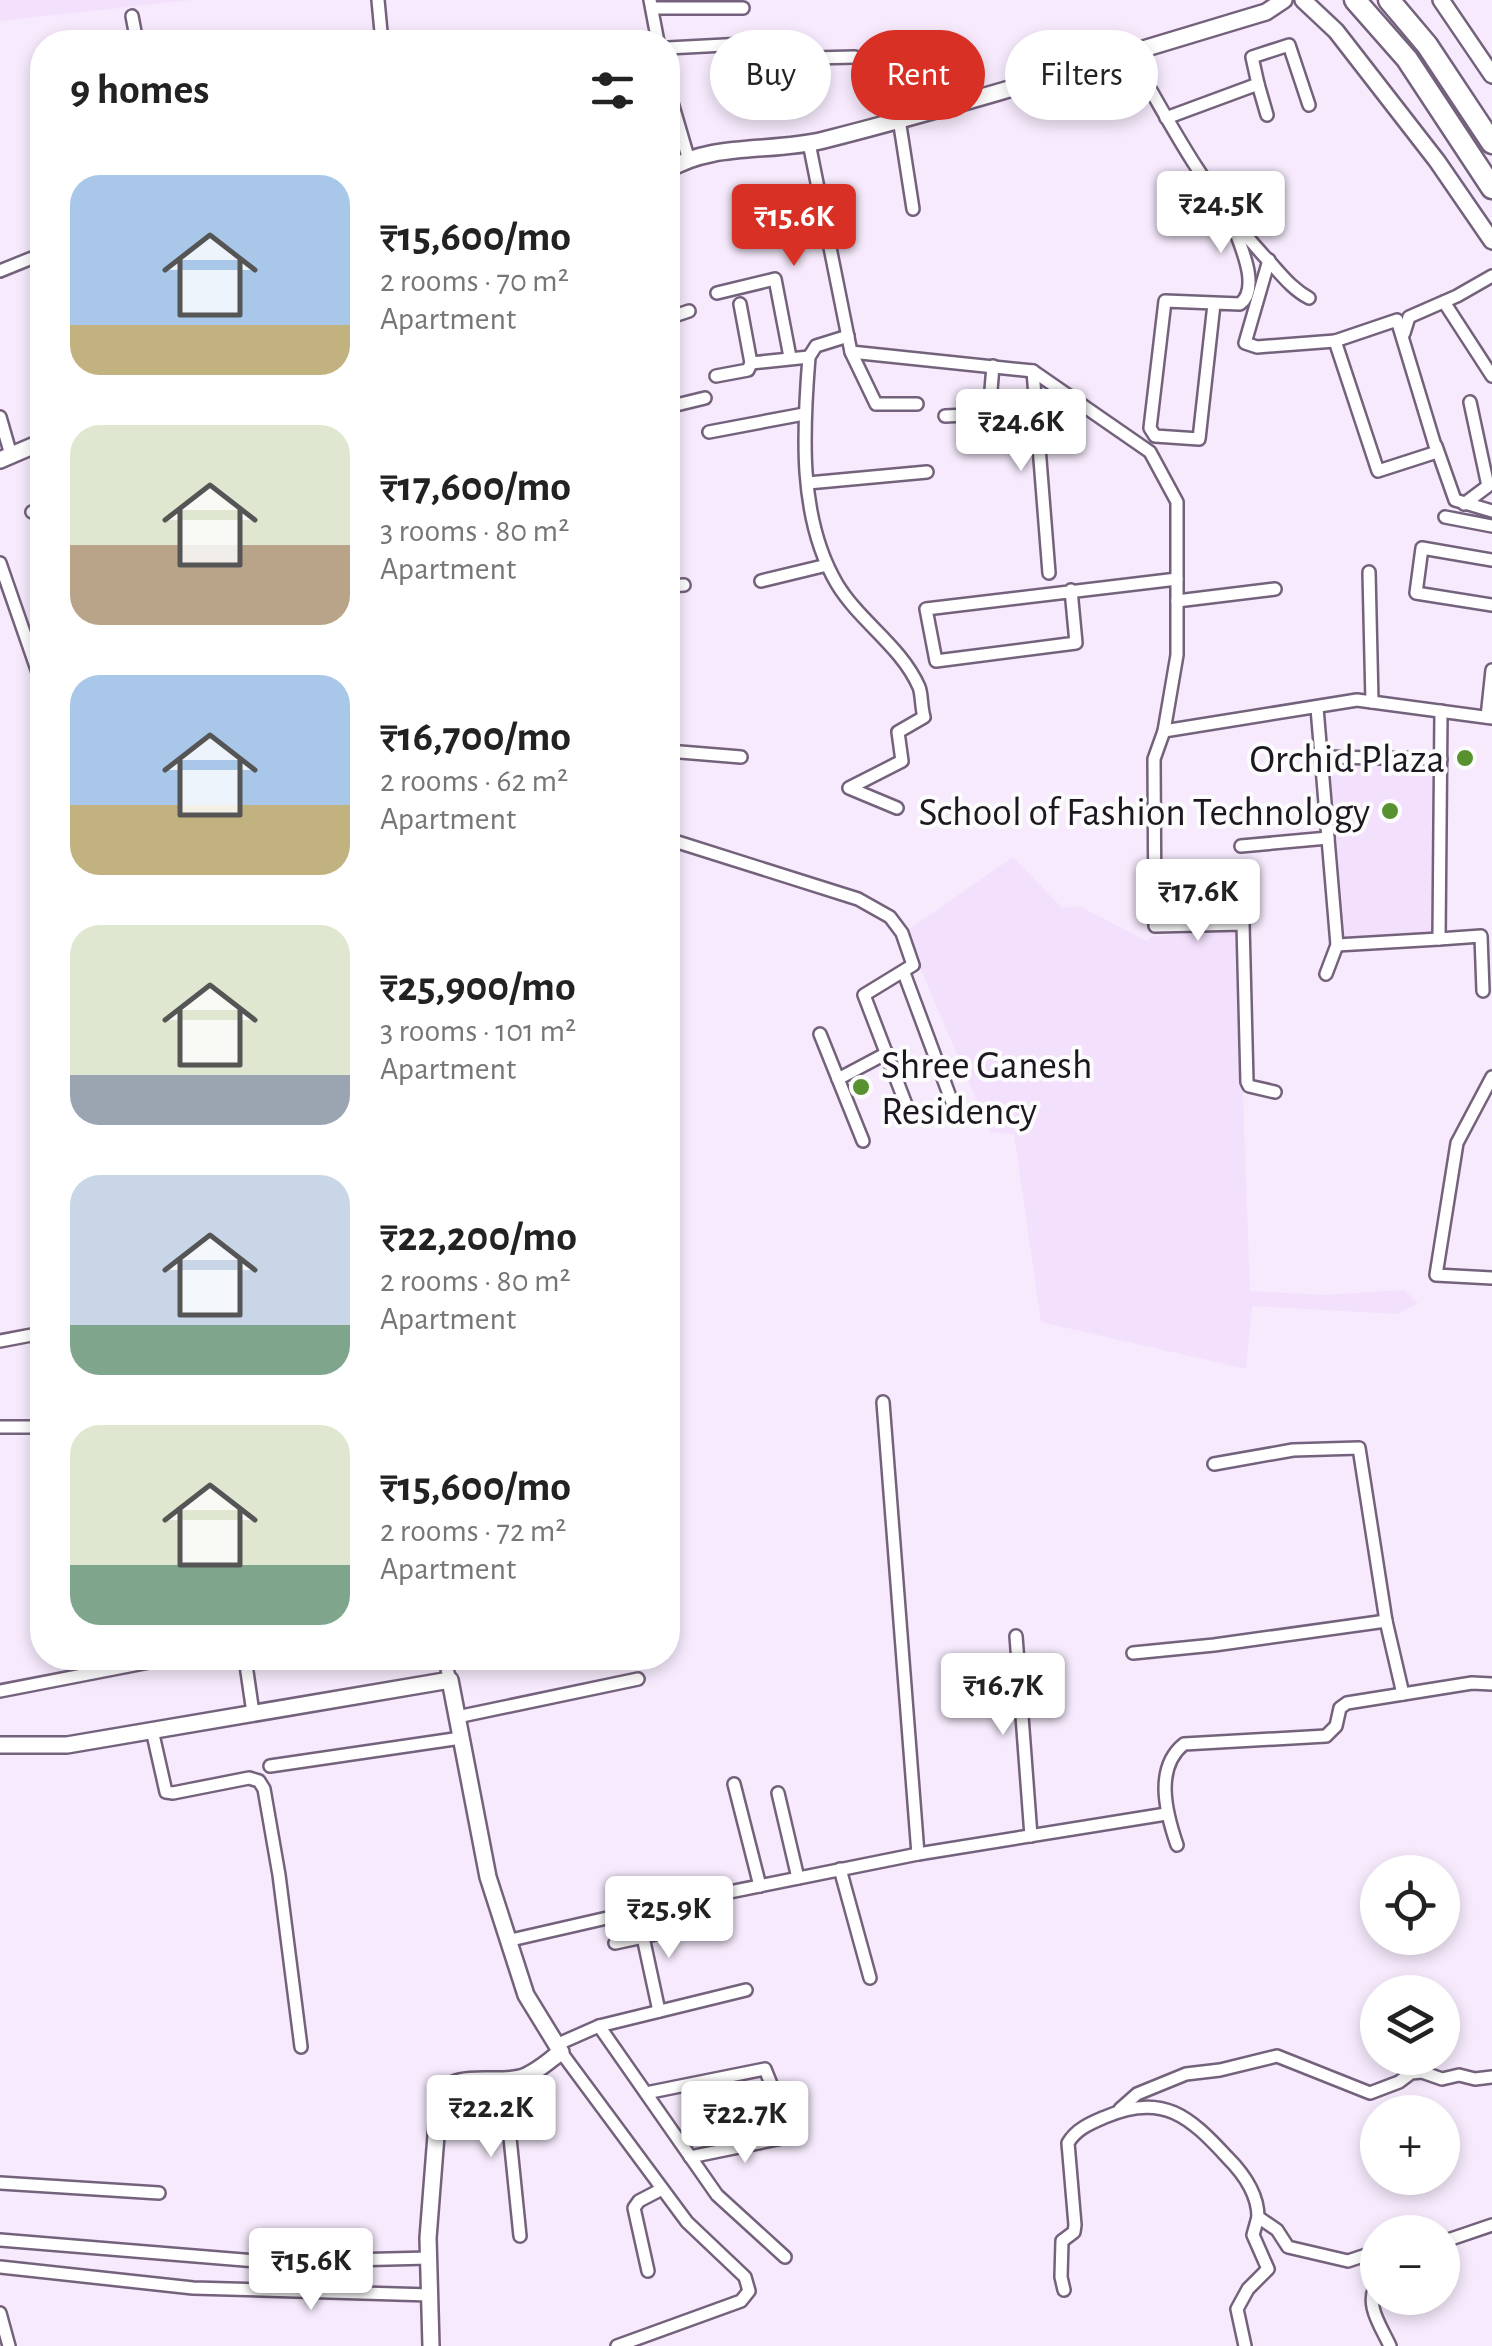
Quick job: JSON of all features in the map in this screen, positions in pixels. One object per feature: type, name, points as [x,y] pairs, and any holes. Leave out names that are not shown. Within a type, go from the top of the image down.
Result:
[{"type":"highway","points":[[1355,0],[1406,60],[1492,188]]},
{"type":"highway","points":[[1389,0],[1427,44],[1492,143]]},
{"type":"street","points":[[378,0],[381,30]]},
{"type":"street","points":[[1158,44],[1266,12],[1284,0]]},
{"type":"street","points":[[1303,0],[1336,31],[1437,161],[1492,240]]},
{"type":"street","points":[[1441,0],[1492,75]]},
{"type":"street","points":[[656,30],[651,4],[744,8]]},
{"type":"street","points":[[132,16],[135,30]]},
{"type":"street","points":[[680,47],[762,44],[770,60],[851,57]]},
{"type":"street","points":[[1267,115],[1252,56],[1289,45],[1309,105]]},
{"type":"street","points":[[1166,118],[1258,84]]},
{"type":"street","points":[[1158,103],[1184,150],[1232,218],[1297,292],[1309,298]]},
{"type":"street","points":[[680,162],[688,157],[809,142],[899,120],[913,210]]},
{"type":"street","points":[[680,130],[688,157]]},
{"type":"street","points":[[809,142],[851,352],[876,404],[917,404]]},
{"type":"street","points":[[1214,304],[1199,439],[1155,436],[1150,428],[1163,305],[1170,299],[1240,304],[1248,294],[1249,278],[1232,218]]},
{"type":"street","points":[[0,271],[30,259]]},
{"type":"street","points":[[1268,260],[1245,343],[1257,347],[1336,341],[1397,320],[1450,492],[1464,504],[1492,511]]},
{"type":"street","points":[[1437,452],[1433,421],[1404,332],[1409,317],[1492,276]]},
{"type":"street","points":[[717,293],[776,279],[790,357]]},
{"type":"street","points":[[1444,302],[1492,376]]},
{"type":"street","points":[[716,376],[748,370],[751,363],[740,304]]},
{"type":"street","points":[[680,314],[689,311]]},
{"type":"street","points":[[848,336],[816,346],[808,357],[804,414],[808,483],[820,552],[858,614],[881,633],[920,688],[924,717],[898,732],[902,760],[849,788],[897,808]]},
{"type":"street","points":[[1336,341],[1378,471],[1437,452]]},
{"type":"street","points":[[851,352],[1033,371],[1150,452],[1177,502],[1177,655],[1164,731],[1154,759],[1155,926],[1243,924],[1247,1082],[1249,1086],[1275,1092]]},
{"type":"street","points":[[751,363],[808,357]]},
{"type":"street","points":[[945,416],[989,414],[993,366]]},
{"type":"street","points":[[1033,371],[1049,573]]},
{"type":"street","points":[[680,403],[706,398]]},
{"type":"street","points":[[1464,504],[1488,486],[1470,402]]},
{"type":"street","points":[[709,432],[804,414]]},
{"type":"street","points":[[0,417],[5,457],[30,447]]},
{"type":"street","points":[[808,483],[926,472]]},
{"type":"street","points":[[1445,516],[1492,526]]},
{"type":"street","points":[[1492,560],[1422,548],[1416,593],[1492,605]]},
{"type":"street","points":[[0,564],[30,650]]},
{"type":"street","points":[[761,581],[827,564]]},
{"type":"street","points":[[1369,572],[1372,702]]},
{"type":"street","points":[[1070,590],[1076,642],[936,661],[926,609],[1070,590],[1177,579]]},
{"type":"street","points":[[680,585],[684,585]]},
{"type":"street","points":[[1177,601],[1275,588]]},
{"type":"street","points":[[1164,731],[1357,700],[1490,717],[1492,670]]},
{"type":"street","points":[[1317,708],[1337,945],[1326,974]]},
{"type":"street","points":[[1439,939],[1441,710]]},
{"type":"street","points":[[680,752],[741,758]]},
{"type":"street","points":[[1322,757],[1441,759]]},
{"type":"street","points":[[1241,846],[1328,838]]},
{"type":"street","points":[[680,844],[858,899],[890,917],[902,934],[913,965],[864,995],[910,1115]]},
{"type":"street","points":[[1337,945],[1482,936],[1483,991]]},
{"type":"street","points":[[904,973],[956,1114]]},
{"type":"street","points":[[820,1034],[862,1141]]},
{"type":"street","points":[[838,1080],[887,1052]]},
{"type":"street","points":[[1492,1077],[1456,1142],[1436,1275],[1492,1278]]},
{"type":"street","points":[[0,1341],[30,1335]]},
{"type":"street","points":[[882,1402],[918,1854]]},
{"type":"street","points":[[0,1427],[30,1427]]},
{"type":"street","points":[[1214,1464],[1293,1450],[1360,1448],[1386,1621],[1403,1694]]},
{"type":"street","points":[[1133,1653],[1214,1646],[1386,1621]]},
{"type":"street","points":[[1016,1636],[1031,1836]]},
{"type":"street","points":[[0,1692],[110,1670]]},
{"type":"street","points":[[247,1670],[253,1713]]},
{"type":"street","points":[[447,1670],[482,1854],[526,1995],[558,2048],[662,2189],[687,2222],[745,2277],[749,2292],[742,2301],[618,2346]]},
{"type":"street","points":[[457,1717],[638,1679]]},
{"type":"street","points":[[0,1745],[67,1745],[450,1680]]},
{"type":"street","points":[[1177,1845],[1166,1814],[1168,1770],[1175,1752],[1184,1744],[1326,1736],[1332,1733],[1340,1708],[1348,1703],[1472,1683],[1492,1684]]},
{"type":"street","points":[[152,1730],[166,1792],[173,1794],[249,1778],[264,1789],[301,2047]]},
{"type":"street","points":[[270,1766],[461,1738]]},
{"type":"street","points":[[734,1784],[760,1886]]},
{"type":"street","points":[[778,1793],[798,1878]]},
{"type":"street","points":[[511,1940],[918,1854],[1166,1814]]},
{"type":"street","points":[[840,1870],[870,1978]]},
{"type":"street","points":[[615,1943],[700,1923]]},
{"type":"street","points":[[643,1937],[659,2011]]},
{"type":"street","points":[[431,2346],[429,2258],[439,2097],[444,2088],[456,2082],[504,2079],[532,2072],[558,2048],[599,2026],[746,1990]]},
{"type":"street","points":[[599,2026],[717,2195],[784,2257]]},
{"type":"street","points":[[1064,2290],[1062,2241],[1074,2232],[1075,2225],[1068,2143],[1079,2130],[1115,2112],[1137,2094],[1186,2074],[1224,2070],[1277,2056],[1370,2092],[1399,2082],[1411,2073],[1422,2072],[1442,2079],[1459,2075],[1474,2080],[1492,2077]]},
{"type":"street","points":[[646,2093],[765,2068],[792,2136],[690,2157]]},
{"type":"street","points":[[504,2079],[520,2236]]},
{"type":"street","points":[[1115,2112],[1162,2109],[1190,2120],[1240,2170],[1255,2198],[1258,2218],[1253,2235],[1268,2269],[1248,2289],[1237,2309],[1245,2346]]},
{"type":"street","points":[[0,2183],[158,2193]]},
{"type":"street","points":[[648,2271],[634,2208],[662,2189]]},
{"type":"street","points":[[1258,2218],[1277,2230],[1288,2247],[1348,2261],[1360,2257]]},
{"type":"street","points":[[1460,2236],[1492,2225]]},
{"type":"street","points":[[0,2240],[268,2262],[429,2258]]},
{"type":"street","points":[[0,2268],[193,2288],[430,2295]]},
{"type":"street","points":[[0,2313],[10,2346]]},
{"type":"street","points":[[1375,2315],[1390,2346]]},
{"type":"shaded area","points":[[0,0],[192,0],[0,21]]},
{"type":"shaded area","points":[[1326,753],[1432,754],[1434,947],[1341,950]]},
{"type":"shaded area","points":[[1013,857],[1062,908],[1079,906],[1147,941],[1150,937],[1237,929],[1250,1291],[1322,1295],[1404,1290],[1418,1303],[1398,1314],[1252,1306],[1246,1369],[1041,1322],[1014,1134],[990,1132],[905,932]]},
{"type":"place","name":"Orchid Plaza","points":[[1465,758]]},
{"type":"place","name":"School of Fashion Technology","points":[[1390,811]]},
{"type":"place","name":"Shree Ganesh Residency","points":[[861,1087]]}]
